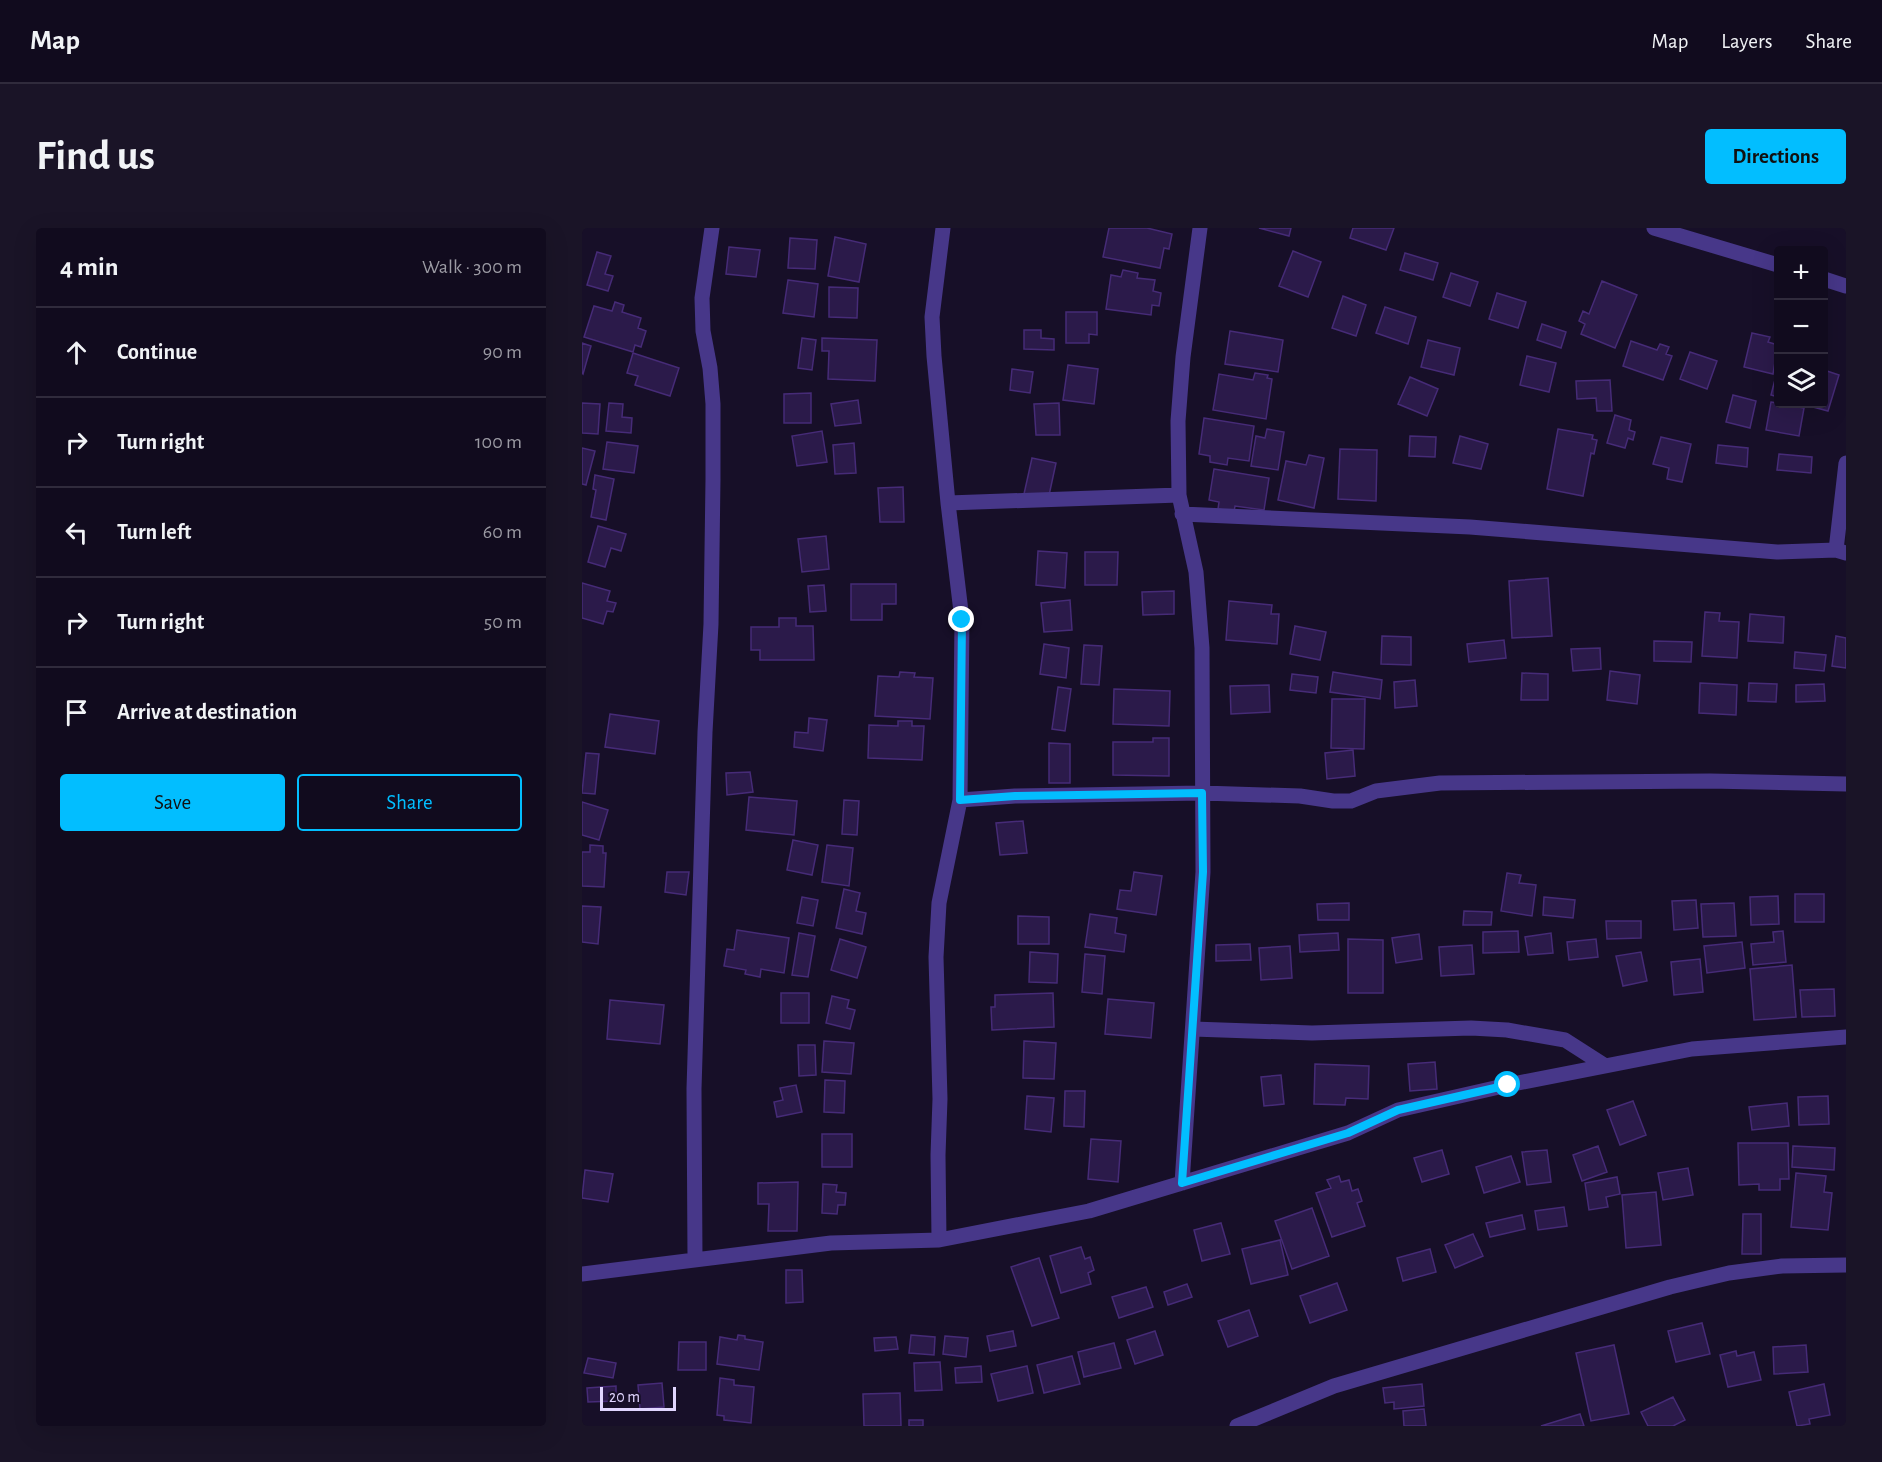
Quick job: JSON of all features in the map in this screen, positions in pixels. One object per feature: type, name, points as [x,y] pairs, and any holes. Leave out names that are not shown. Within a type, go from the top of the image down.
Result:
[{"type":"street","points":[[695,1259],[694,1089],[705,732],[711,624],[713,479],[713,404],[710,368],[703,331],[702,298],[712,228]]},
{"type":"street","points":[[939,1240],[940,1099],[936,957],[939,903],[960,800],[962,620],[948,503],[932,317],[943,228]]},
{"type":"street","points":[[1182,1183],[1203,872],[1202,648],[1196,572],[1179,495],[1178,421],[1183,357],[1200,228]]},
{"type":"street","points":[[1654,228],[1774,264]]},
{"type":"street","points":[[1828,280],[1846,286]]},
{"type":"street","points":[[1182,514],[1470,527],[1777,552],[1841,551],[1846,463]]},
{"type":"street","points":[[948,503],[1179,495]]},
{"type":"street","points":[[960,800],[1015,796],[1202,793],[1300,796],[1351,801],[1376,791],[1440,783],[1710,781],[1846,784]]},
{"type":"street","points":[[1194,1029],[1312,1033],[1507,1029],[1565,1040],[1604,1065]]},
{"type":"street","points":[[582,1274],[831,1243],[939,1240],[1089,1211],[1348,1133],[1398,1110],[1604,1065],[1692,1049],[1846,1037]]},
{"type":"street","points":[[1237,1426],[1334,1386],[1671,1287],[1729,1273],[1772,1268],[1846,1265]]},
{"type":"building","points":[[1109,228],[1147,228],[1172,234],[1169,249],[1164,248],[1160,268],[1103,257]]},
{"type":"building","points":[[1259,228],[1291,228],[1289,236]]},
{"type":"building","points":[[1353,228],[1394,228],[1386,250],[1350,238]]},
{"type":"building","points":[[835,237],[866,244],[859,282],[828,276]]},
{"type":"building","points":[[790,238],[817,240],[815,269],[788,268]]},
{"type":"building","points":[[729,247],[760,250],[756,277],[726,274]]},
{"type":"building","points":[[1293,251],[1321,262],[1308,297],[1279,286]]},
{"type":"building","points":[[597,252],[611,256],[605,274],[613,276],[608,291],[587,285]]},
{"type":"building","points":[[1405,253],[1438,263],[1433,280],[1400,270]]},
{"type":"building","points":[[1123,270],[1138,273],[1137,278],[1155,280],[1153,291],[1161,293],[1159,306],[1152,305],[1151,315],[1106,309],[1111,275],[1121,277]]},
{"type":"building","points":[[1451,273],[1478,282],[1470,306],[1443,297]]},
{"type":"building","points":[[788,280],[818,284],[814,317],[783,313]]},
{"type":"building","points":[[1602,281],[1637,295],[1615,348],[1581,334],[1585,324],[1579,321],[1583,311],[1589,314]]},
{"type":"building","points":[[829,287],[858,288],[857,318],[829,317]]},
{"type":"building","points":[[1497,293],[1526,302],[1518,328],[1489,319]]},
{"type":"building","points":[[1343,296],[1366,305],[1356,336],[1332,328]]},
{"type":"building","points":[[615,302],[624,305],[622,312],[641,318],[638,328],[646,331],[641,347],[635,345],[633,352],[584,337],[594,306],[612,311]]},
{"type":"building","points":[[1385,307],[1416,317],[1408,344],[1376,333]]},
{"type":"building","points":[[1066,312],[1097,312],[1097,335],[1089,334],[1089,343],[1066,343]]},
{"type":"building","points":[[1542,324],[1566,332],[1561,348],[1537,340]]},
{"type":"building","points":[[1024,330],[1041,330],[1041,338],[1054,339],[1054,350],[1024,349]]},
{"type":"building","points":[[1230,331],[1283,340],[1278,372],[1225,364]]},
{"type":"building","points":[[1752,333],[1770,337],[1768,342],[1774,344],[1773,374],[1744,367]]},
{"type":"building","points":[[802,338],[816,340],[812,370],[798,368]]},
{"type":"building","points":[[822,338],[877,340],[875,381],[828,379],[829,351],[822,351]]},
{"type":"building","points":[[1428,340],[1460,348],[1454,375],[1421,367]]},
{"type":"building","points":[[1631,341],[1657,350],[1660,344],[1669,347],[1666,354],[1672,356],[1663,380],[1623,366]]},
{"type":"building","points":[[582,343],[591,346],[583,374],[582,373]]},
{"type":"building","points":[[1690,352],[1717,361],[1707,389],[1680,379]]},
{"type":"building","points":[[633,353],[679,368],[670,396],[635,385],[638,376],[627,373]]},
{"type":"building","points":[[1527,356],[1556,363],[1549,392],[1520,385]]},
{"type":"building","points":[[1068,365],[1098,369],[1094,404],[1063,400]]},
{"type":"building","points":[[1012,369],[1033,372],[1030,393],[1010,390]]},
{"type":"building","points":[[1828,371],[1839,375],[1828,411],[1817,408],[1828,408]]},
{"type":"building","points":[[1255,373],[1268,375],[1267,378],[1272,379],[1266,419],[1213,410],[1219,374],[1253,380]]},
{"type":"building","points":[[1410,377],[1438,389],[1427,416],[1398,404]]},
{"type":"building","points":[[1610,380],[1612,411],[1597,411],[1596,398],[1577,399],[1576,381]]},
{"type":"building","points":[[811,393],[811,423],[784,423],[784,394]]},
{"type":"building","points":[[1733,395],[1756,401],[1750,428],[1726,422]]},
{"type":"building","points":[[858,400],[861,423],[835,426],[831,404]]},
{"type":"building","points":[[1771,402],[1774,403],[1774,408],[1804,408],[1799,436],[1766,430]]},
{"type":"building","points":[[582,403],[600,404],[598,434],[582,433]]},
{"type":"building","points":[[609,403],[623,404],[622,417],[632,418],[631,433],[606,431]]},
{"type":"building","points":[[1059,403],[1060,435],[1036,435],[1034,404]]},
{"type":"building","points":[[1615,415],[1631,420],[1629,430],[1635,432],[1633,440],[1628,438],[1625,448],[1607,443]]},
{"type":"building","points":[[1204,418],[1254,426],[1249,461],[1228,458],[1227,465],[1210,462],[1210,456],[1199,454]]},
{"type":"building","points":[[1267,429],[1284,432],[1278,470],[1251,466],[1256,436],[1265,438]]},
{"type":"building","points":[[1558,429],[1593,435],[1592,439],[1597,440],[1594,454],[1591,453],[1583,496],[1547,489]]},
{"type":"building","points":[[822,431],[827,462],[797,466],[792,436]]},
{"type":"building","points":[[1410,436],[1436,437],[1435,457],[1409,456]]},
{"type":"building","points":[[1460,436],[1488,444],[1481,469],[1453,463]]},
{"type":"building","points":[[1661,437],[1691,444],[1682,482],[1667,479],[1669,468],[1653,464]]},
{"type":"building","points":[[607,442],[638,446],[634,473],[603,469]]},
{"type":"building","points":[[854,443],[856,473],[835,474],[833,445]]},
{"type":"building","points":[[1718,445],[1748,448],[1747,467],[1716,463]]},
{"type":"building","points":[[582,448],[595,451],[586,485],[582,484]]},
{"type":"building","points":[[1340,449],[1377,450],[1376,501],[1338,499]]},
{"type":"building","points":[[1779,454],[1812,457],[1811,473],[1777,470]]},
{"type":"building","points":[[1309,455],[1324,458],[1314,508],[1278,500],[1286,461],[1306,465]]},
{"type":"building","points":[[1032,458],[1056,463],[1048,500],[1024,494]]},
{"type":"building","points":[[1214,469],[1269,478],[1264,510],[1235,506],[1234,512],[1218,509],[1219,502],[1209,500]]},
{"type":"building","points":[[595,475],[614,479],[606,520],[591,517],[596,490],[593,489]]},
{"type":"building","points":[[903,487],[904,522],[880,522],[878,488]]},
{"type":"building","points":[[598,526],[626,534],[621,551],[611,548],[605,567],[588,562]]},
{"type":"building","points":[[826,536],[829,569],[802,572],[798,539]]},
{"type":"building","points":[[1038,551],[1067,553],[1065,588],[1036,585]]},
{"type":"building","points":[[1085,552],[1118,552],[1117,585],[1085,585]]},
{"type":"building","points":[[1548,578],[1552,636],[1512,638],[1509,581]]},
{"type":"building","points":[[582,583],[610,591],[607,601],[616,603],[613,612],[607,611],[603,624],[582,618]]},
{"type":"building","points":[[851,584],[896,584],[896,604],[882,604],[882,620],[851,620]]},
{"type":"building","points":[[824,585],[826,611],[810,612],[808,586]]},
{"type":"building","points":[[1174,591],[1174,614],[1143,615],[1142,592]]},
{"type":"building","points":[[1070,600],[1072,630],[1044,632],[1041,603]]},
{"type":"building","points":[[1229,601],[1272,605],[1271,614],[1279,614],[1277,644],[1226,640]]},
{"type":"building","points":[[1705,612],[1720,613],[1719,621],[1739,622],[1737,658],[1702,656]]},
{"type":"building","points":[[1750,614],[1784,617],[1783,643],[1748,641]]},
{"type":"building","points":[[779,618],[796,618],[796,626],[813,626],[814,660],[760,660],[760,650],[751,650],[751,627],[779,627]]},
{"type":"building","points":[[1295,626],[1326,632],[1320,660],[1290,654]]},
{"type":"building","points":[[1382,636],[1411,637],[1411,665],[1381,664]]},
{"type":"building","points":[[1836,636],[1846,638],[1846,668],[1832,666]]},
{"type":"building","points":[[1504,640],[1506,658],[1469,662],[1467,644]]},
{"type":"building","points":[[1654,641],[1692,642],[1691,662],[1654,661]]},
{"type":"building","points":[[1044,644],[1069,648],[1066,678],[1040,674]]},
{"type":"building","points":[[1084,645],[1102,646],[1099,685],[1081,684]]},
{"type":"building","points":[[1600,648],[1601,669],[1573,671],[1571,649]]},
{"type":"building","points":[[1795,652],[1826,655],[1824,671],[1794,668]]},
{"type":"building","points":[[1610,671],[1640,675],[1637,704],[1607,700]]},
{"type":"building","points":[[900,672],[915,673],[914,677],[933,678],[930,719],[875,716],[878,676],[899,677]]},
{"type":"building","points":[[1333,672],[1382,680],[1380,699],[1330,692]]},
{"type":"building","points":[[1522,673],[1548,674],[1548,700],[1521,700]]},
{"type":"building","points":[[1292,674],[1318,677],[1316,693],[1290,690]]},
{"type":"building","points":[[1415,680],[1417,706],[1395,708],[1394,682]]},
{"type":"building","points":[[1700,683],[1737,685],[1736,715],[1699,713]]},
{"type":"building","points":[[1749,683],[1777,684],[1776,702],[1748,701]]},
{"type":"building","points":[[1824,684],[1825,701],[1796,702],[1796,685]]},
{"type":"building","points":[[1269,685],[1270,712],[1231,714],[1230,686]]},
{"type":"building","points":[[1058,687],[1071,689],[1065,731],[1052,729]]},
{"type":"building","points":[[1114,689],[1170,691],[1169,726],[1113,724]]},
{"type":"building","points":[[1332,699],[1365,699],[1364,749],[1331,748]]},
{"type":"building","points":[[610,714],[659,721],[655,754],[605,747]]},
{"type":"building","points":[[809,718],[827,720],[823,751],[794,747],[795,732],[808,733]]},
{"type":"building","points":[[898,721],[912,721],[912,726],[924,726],[922,760],[868,758],[869,725],[898,726]]},
{"type":"building","points":[[1153,738],[1169,738],[1169,776],[1113,775],[1113,742],[1153,742]]},
{"type":"building","points":[[1049,743],[1070,744],[1070,783],[1049,783]]},
{"type":"building","points":[[1353,750],[1355,776],[1327,779],[1325,753]]},
{"type":"building","points":[[586,753],[599,754],[595,794],[582,793]]},
{"type":"building","points":[[750,772],[753,792],[727,795],[726,773]]},
{"type":"building","points":[[749,797],[797,801],[794,835],[746,830]]},
{"type":"building","points":[[844,800],[859,801],[857,835],[842,834]]},
{"type":"building","points":[[582,802],[608,810],[599,840],[582,835]]},
{"type":"building","points":[[1023,821],[1027,853],[1000,855],[996,823]]},
{"type":"building","points":[[793,840],[818,845],[812,875],[787,870]]},
{"type":"building","points":[[590,845],[603,846],[603,853],[606,853],[604,887],[582,886],[582,852],[590,852]]},
{"type":"building","points":[[827,845],[853,848],[849,886],[822,882]]},
{"type":"building","points":[[667,872],[689,872],[686,895],[665,892]]},
{"type":"building","points":[[1134,872],[1162,876],[1156,915],[1117,909],[1120,890],[1131,891]]},
{"type":"building","points":[[1507,873],[1521,875],[1519,883],[1536,885],[1532,916],[1501,911]]},
{"type":"building","points":[[844,889],[860,893],[856,911],[866,913],[862,934],[836,928]]},
{"type":"building","points":[[1795,894],[1824,894],[1824,922],[1795,922]]},
{"type":"building","points":[[1778,896],[1779,924],[1751,925],[1750,897]]},
{"type":"building","points":[[802,897],[818,900],[813,926],[797,923]]},
{"type":"building","points":[[1544,897],[1575,900],[1573,918],[1543,915]]},
{"type":"building","points":[[1696,900],[1698,928],[1674,930],[1672,901]]},
{"type":"building","points":[[1349,903],[1349,920],[1318,920],[1317,904]]},
{"type":"building","points":[[1734,903],[1736,936],[1703,937],[1701,904]]},
{"type":"building","points":[[582,906],[601,907],[598,944],[582,942]]},
{"type":"building","points":[[1464,911],[1492,912],[1491,925],[1463,925]]},
{"type":"building","points":[[1090,914],[1117,918],[1115,933],[1126,935],[1124,952],[1085,947]]},
{"type":"building","points":[[1018,916],[1049,917],[1049,944],[1018,944]]},
{"type":"building","points":[[1606,921],[1641,921],[1641,938],[1607,939]]},
{"type":"building","points":[[737,930],[789,938],[784,973],[761,969],[760,977],[745,974],[746,970],[724,966],[727,949],[734,950]]},
{"type":"building","points":[[1518,931],[1519,952],[1483,953],[1483,932]]},
{"type":"building","points":[[1783,931],[1786,962],[1753,965],[1751,944],[1774,942],[1773,932]]},
{"type":"building","points":[[799,933],[815,936],[808,977],[792,975]]},
{"type":"building","points":[[1338,933],[1339,950],[1300,952],[1299,935]]},
{"type":"building","points":[[1551,933],[1553,953],[1528,955],[1525,937]]},
{"type":"building","points":[[1419,934],[1422,959],[1396,963],[1392,938]]},
{"type":"building","points":[[840,939],[866,947],[857,978],[831,970]]},
{"type":"building","points":[[1348,939],[1383,940],[1383,993],[1348,993]]},
{"type":"building","points":[[1596,939],[1598,957],[1569,960],[1567,942]]},
{"type":"building","points":[[1742,942],[1745,968],[1707,973],[1704,946]]},
{"type":"building","points":[[1250,944],[1251,960],[1216,961],[1216,945]]},
{"type":"building","points":[[1472,945],[1474,974],[1441,976],[1439,947]]},
{"type":"building","points":[[1290,946],[1292,978],[1261,980],[1259,948]]},
{"type":"building","points":[[1030,952],[1058,954],[1057,983],[1029,982]]},
{"type":"building","points":[[1641,952],[1647,981],[1623,986],[1616,956]]},
{"type":"building","points":[[1085,954],[1105,956],[1102,994],[1082,992]]},
{"type":"building","points":[[1700,959],[1703,992],[1674,995],[1671,962]]},
{"type":"building","points":[[1792,965],[1796,1017],[1754,1020],[1750,969]]},
{"type":"building","points":[[1834,989],[1835,1016],[1802,1017],[1800,990]]},
{"type":"building","points":[[781,993],[809,993],[809,1023],[781,1023]]},
{"type":"building","points":[[1053,993],[1054,1027],[992,1030],[991,1007],[995,1007],[995,995]]},
{"type":"building","points":[[832,996],[849,1000],[847,1008],[855,1010],[850,1029],[826,1023]]},
{"type":"building","points":[[1108,999],[1154,1003],[1151,1038],[1105,1034]]},
{"type":"building","points":[[610,1000],[664,1005],[660,1044],[607,1039]]},
{"type":"building","points":[[824,1041],[854,1043],[851,1074],[822,1072]]},
{"type":"building","points":[[1024,1041],[1056,1043],[1054,1079],[1023,1078]]},
{"type":"building","points":[[798,1045],[815,1045],[816,1075],[799,1076]]},
{"type":"building","points":[[1435,1062],[1437,1089],[1410,1091],[1408,1064]]},
{"type":"building","points":[[1315,1064],[1369,1066],[1368,1099],[1346,1098],[1345,1105],[1314,1104]]},
{"type":"building","points":[[1281,1075],[1284,1104],[1264,1106],[1261,1077]]},
{"type":"building","points":[[825,1080],[845,1081],[844,1113],[824,1112]]},
{"type":"building","points":[[796,1085],[802,1112],[777,1117],[774,1102],[783,1100],[780,1088]]},
{"type":"building","points":[[1065,1091],[1085,1091],[1084,1127],[1064,1126]]},
{"type":"building","points":[[1027,1096],[1054,1098],[1051,1132],[1025,1129]]},
{"type":"building","points":[[1828,1096],[1829,1124],[1799,1125],[1798,1097]]},
{"type":"building","points":[[1633,1101],[1646,1135],[1620,1145],[1607,1110]]},
{"type":"building","points":[[1787,1103],[1789,1126],[1752,1130],[1749,1107]]},
{"type":"building","points":[[822,1134],[852,1134],[852,1167],[822,1167]]},
{"type":"building","points":[[1091,1139],[1121,1141],[1118,1182],[1088,1179]]},
{"type":"building","points":[[1738,1143],[1788,1143],[1789,1179],[1780,1179],[1780,1190],[1759,1190],[1759,1184],[1739,1185]]},
{"type":"building","points":[[1598,1146],[1607,1172],[1582,1181],[1573,1155]]},
{"type":"building","points":[[1793,1146],[1835,1148],[1834,1170],[1792,1167]]},
{"type":"building","points":[[1442,1150],[1449,1174],[1422,1182],[1414,1158]]},
{"type":"building","points":[[1547,1150],[1551,1182],[1527,1185],[1522,1152]]},
{"type":"building","points":[[1511,1156],[1520,1182],[1484,1193],[1476,1167]]},
{"type":"building","points":[[1688,1168],[1693,1195],[1663,1200],[1658,1173]]},
{"type":"building","points":[[585,1170],[613,1174],[608,1202],[582,1198]]},
{"type":"building","points":[[1796,1173],[1826,1176],[1824,1192],[1832,1193],[1828,1230],[1791,1227]]},
{"type":"building","points":[[1339,1176],[1341,1182],[1349,1180],[1352,1191],[1358,1189],[1362,1201],[1357,1203],[1365,1226],[1332,1237],[1316,1193],[1331,1188],[1327,1180]]},
{"type":"building","points":[[1617,1177],[1620,1194],[1606,1197],[1608,1207],[1589,1210],[1585,1183]]},
{"type":"building","points":[[798,1182],[797,1231],[768,1231],[769,1204],[758,1204],[758,1183]]},
{"type":"building","points":[[823,1184],[837,1185],[836,1192],[846,1193],[845,1205],[838,1205],[837,1214],[822,1213]]},
{"type":"building","points":[[1656,1192],[1661,1245],[1626,1248],[1622,1195]]},
{"type":"building","points":[[1564,1207],[1567,1226],[1538,1230],[1535,1211]]},
{"type":"building","points":[[1312,1208],[1329,1256],[1292,1269],[1275,1221]]},
{"type":"building","points":[[1743,1214],[1761,1214],[1761,1254],[1742,1254]]},
{"type":"building","points":[[1522,1215],[1525,1229],[1490,1237],[1486,1223]]},
{"type":"building","points":[[1221,1223],[1230,1254],[1202,1261],[1194,1230]]},
{"type":"building","points":[[1473,1234],[1483,1256],[1455,1268],[1445,1245]]},
{"type":"building","points":[[1280,1240],[1288,1275],[1251,1284],[1242,1249]]},
{"type":"building","points":[[1081,1247],[1085,1259],[1090,1257],[1094,1270],[1088,1273],[1091,1284],[1061,1293],[1050,1256]]},
{"type":"building","points":[[1430,1249],[1436,1272],[1403,1281],[1397,1258]]},
{"type":"building","points":[[1039,1258],[1059,1318],[1032,1326],[1011,1267]]},
{"type":"building","points":[[786,1270],[802,1270],[803,1302],[786,1303]]},
{"type":"building","points":[[1337,1283],[1347,1310],[1310,1323],[1300,1296]]},
{"type":"building","points":[[1187,1284],[1192,1297],[1168,1305],[1164,1292]]},
{"type":"building","points":[[1146,1287],[1153,1307],[1119,1318],[1112,1297]]},
{"type":"building","points":[[1249,1310],[1258,1336],[1228,1347],[1218,1321]]},
{"type":"building","points":[[1702,1323],[1710,1354],[1676,1362],[1668,1331]]},
{"type":"building","points":[[1013,1331],[1016,1346],[990,1351],[987,1336]]},
{"type":"building","points":[[1155,1331],[1163,1355],[1135,1364],[1127,1340]]},
{"type":"building","points":[[738,1335],[745,1336],[745,1339],[763,1342],[759,1370],[717,1364],[720,1337],[737,1340]]},
{"type":"building","points":[[911,1335],[935,1337],[934,1355],[909,1353]]},
{"type":"building","points":[[945,1336],[968,1338],[966,1357],[943,1354]]},
{"type":"building","points":[[896,1337],[898,1349],[875,1351],[874,1338]]},
{"type":"building","points":[[679,1342],[706,1342],[706,1370],[678,1370]]},
{"type":"building","points":[[1114,1343],[1121,1368],[1084,1377],[1078,1352]]},
{"type":"building","points":[[1614,1345],[1629,1414],[1591,1421],[1576,1353]]},
{"type":"building","points":[[1806,1345],[1808,1372],[1774,1374],[1773,1347]]},
{"type":"building","points":[[1736,1351],[1737,1356],[1754,1352],[1761,1380],[1728,1387],[1720,1355]]},
{"type":"building","points":[[1072,1356],[1080,1384],[1044,1393],[1037,1365]]},
{"type":"building","points":[[588,1358],[616,1363],[613,1378],[584,1373]]},
{"type":"building","points":[[940,1362],[942,1390],[915,1391],[914,1363]]},
{"type":"building","points":[[981,1366],[982,1382],[956,1383],[955,1368]]},
{"type":"building","points":[[1027,1366],[1033,1393],[998,1401],[991,1374]]},
{"type":"building","points":[[720,1378],[734,1380],[734,1385],[754,1387],[751,1423],[724,1420],[724,1416],[717,1415]]},
{"type":"building","points":[[662,1383],[664,1407],[640,1409],[638,1385]]},
{"type":"building","points":[[1422,1384],[1424,1406],[1394,1409],[1394,1402],[1385,1403],[1383,1388]]},
{"type":"building","points":[[1824,1384],[1830,1415],[1809,1419],[1810,1424],[1797,1426],[1789,1392]]},
{"type":"building","points":[[616,1386],[616,1401],[588,1402],[587,1388]]},
{"type":"building","points":[[900,1393],[901,1426],[864,1426],[863,1394]]},
{"type":"building","points":[[1673,1397],[1685,1420],[1673,1426],[1648,1426],[1641,1412]]},
{"type":"building","points":[[1424,1409],[1426,1426],[1404,1426],[1403,1411]]},
{"type":"building","points":[[1580,1414],[1584,1426],[1541,1426]]},
{"type":"building","points":[[909,1420],[923,1420],[923,1426],[909,1426]]},
{"type":"route","points":[[962,620],[960,800],[1015,796],[1202,793],[1203,872],[1182,1183],[1348,1133],[1398,1110],[1508,1085]]}]
